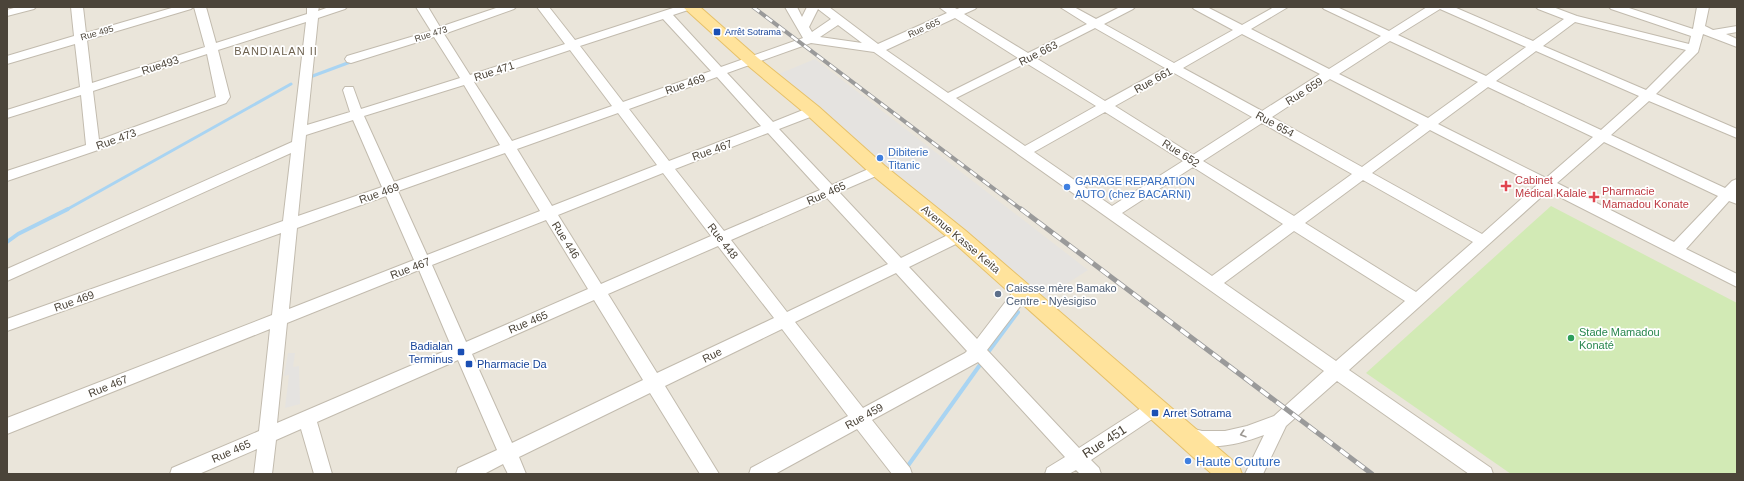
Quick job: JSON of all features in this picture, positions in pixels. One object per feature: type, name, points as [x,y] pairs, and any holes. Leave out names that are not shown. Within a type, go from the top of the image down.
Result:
[{"type":"main road","name":"Avenue Kasse Keita","points":[[691,7],[752,61],[813,111],[878,170],[959,236],[1230,474]]},
{"type":"street","points":[[7,13],[30,7]]},
{"type":"street","points":[[77,7],[93,147]]},
{"type":"street","name":"Rue 495","points":[[7,60],[187,7]]},
{"type":"street","points":[[200,7],[212,48]]},
{"type":"street","name":"Rue493","points":[[7,114],[212,48],[313,12],[342,7]]},
{"type":"street","name":"Rue 446","points":[[422,7],[710,474]]},
{"type":"street","name":"Rue 473","points":[[351,58],[438,32],[510,7]]},
{"type":"street","name":"Rue 448","points":[[543,7],[900,471]]},
{"type":"street","name":"Rue 471","points":[[7,275],[299,138],[357,115],[687,7]]},
{"type":"street","points":[[791,7],[810,39]]},
{"type":"street","points":[[803,27],[813,7]]},
{"type":"street","points":[[822,7],[837,20],[877,49],[1484,474]]},
{"type":"street","name":"Rue 665","points":[[877,49],[951,10],[971,7]]},
{"type":"street","name":"Rue 654","points":[[1066,7],[1483,241]]},
{"type":"street","name":"Rue 663","points":[[947,98],[1129,7]]},
{"type":"street","points":[[1198,7],[1737,281]]},
{"type":"street","name":"Rue 661","points":[[1024,152],[1282,7]]},
{"type":"street","points":[[1328,7],[1602,136],[1734,192],[1676,250]]},
{"type":"street","name":"Rue 659","points":[[1111,214],[1435,7]]},
{"type":"street","points":[[1444,7],[1737,134]]},
{"type":"street","points":[[1542,7],[1574,18],[1694,49]]},
{"type":"street","points":[[1615,7],[1697,31],[1713,33],[1737,43]]},
{"type":"street","points":[[1254,474],[1280,421],[1648,95],[1694,49],[1699,8]]},
{"type":"street","name":"Rue 652","points":[[951,10],[1417,300]]},
{"type":"street","points":[[263,474],[313,12]]},
{"type":"street","points":[[665,14],[898,265],[976,354],[1003,378],[1092,474]]},
{"type":"street","points":[[1212,284],[1574,18]]},
{"type":"street","points":[[810,39],[837,20]]},
{"type":"street","points":[[1713,33],[1737,29]]},
{"type":"street","points":[[810,39],[877,49]]},
{"type":"street","name":"Rue 469","points":[[7,325],[620,106],[719,73],[810,39]]},
{"type":"street","name":"Rue 473","points":[[7,176],[218,102],[224,98],[212,48]]},
{"type":"street","points":[[349,90],[357,115],[517,474]]},
{"type":"street","name":"Rue 467","points":[[7,426],[666,167],[813,111]]},
{"type":"street","name":"Rue 465","points":[[179,474],[878,170]]},
{"type":"street","name":"Rue","points":[[465,474],[959,236]]},
{"type":"street","points":[[976,354],[1022,292]]},
{"type":"street","name":"Rue 459","points":[[758,474],[976,354]]},
{"type":"street","name":"Rue 451","points":[[1054,474],[1155,408]]},
{"type":"street","points":[[307,418],[323,474]]},
{"type":"street","points":[[1187,436],[1202,440],[1223,440],[1280,421]]},
{"type":"shaded area","points":[[7,7],[1737,7],[1737,474],[7,474]]},
{"type":"shaded area","points":[[815,59],[1088,270],[1043,299],[774,76]]},
{"type":"shaded area","points":[[288,353],[295,353],[293,367],[299,366],[300,404],[285,408],[289,375],[284,376]]},
{"type":"green space","name":"Stade Mamadou Konaté","points":[[1551,206],[1737,303],[1737,474],[1511,474],[1366,373]]},
{"type":"waterway","points":[[310,77],[353,61]]},
{"type":"waterway","points":[[66,210],[291,84]]},
{"type":"waterway","points":[[7,242],[18,234],[66,210]]},
{"type":"waterway","points":[[986,355],[1018,312]]},
{"type":"waterway","points":[[902,474],[982,362]]},
{"type":"railway","points":[[753,7],[1022,210]]},
{"type":"railway","points":[[1021,209],[1372,474]]},
{"type":"place","name":"Arrêt Sotrama","points":[[717,32]]},
{"type":"place","name":"Dibiterie Titanic","points":[[880,158]]},
{"type":"place","name":"Cabinet Médical Kalale","points":[[1506,186]]},
{"type":"place","name":"GARAGE REPARATION AUTO (chez BACARNI)","points":[[1067,187]]},
{"type":"place","name":"Pharmacie Mamadou Konate","points":[[1594,197]]},
{"type":"place","name":"Caissse mère Bamako Centre - Nyèsigiso","points":[[998,294]]},
{"type":"place","name":"Stade Mamadou Konaté","points":[[1571,338]]},
{"type":"place","name":"Badialan Terminus","points":[[461,352]]},
{"type":"place","name":"Pharmacie Da","points":[[469,364]]},
{"type":"place","name":"Arret Sotrama","points":[[1155,413]]},
{"type":"place","name":"Haute Couture","points":[[1188,461]]},
{"type":"district","name":"BANDIALAN II","points":[[276,51]]}]
